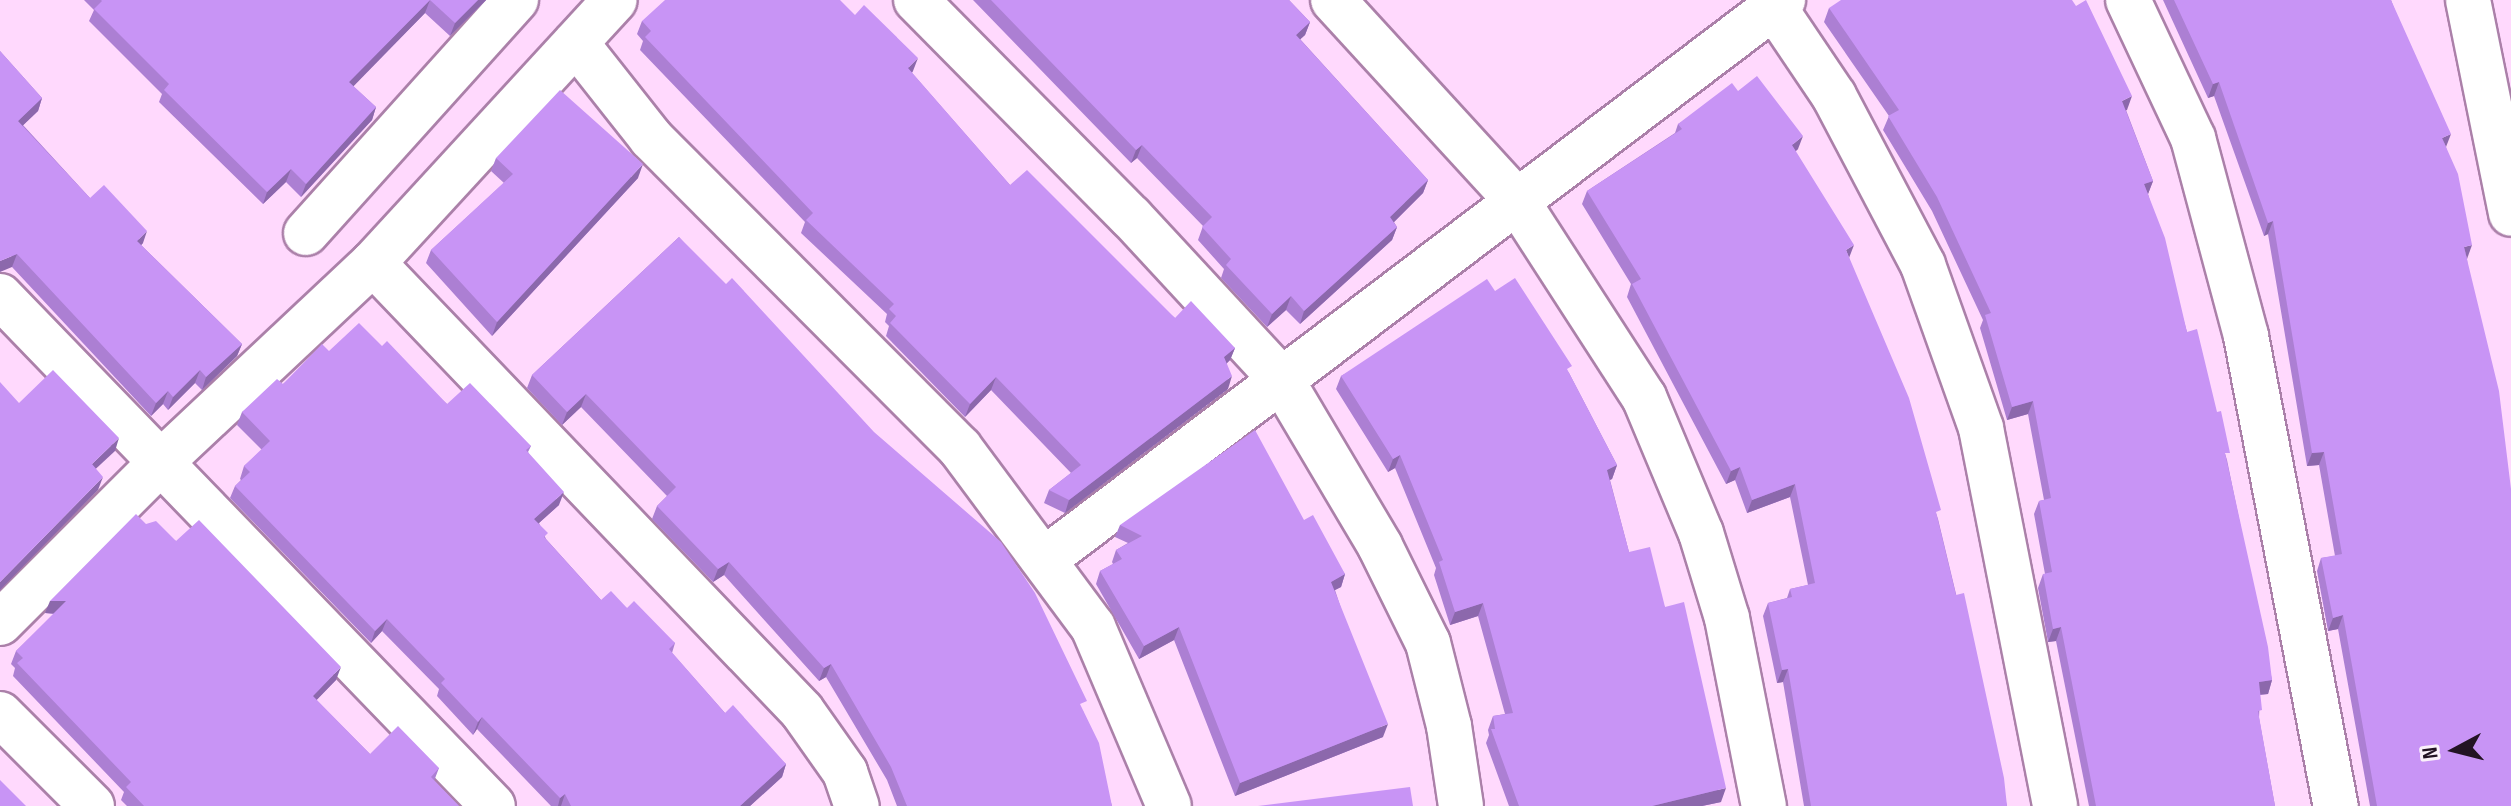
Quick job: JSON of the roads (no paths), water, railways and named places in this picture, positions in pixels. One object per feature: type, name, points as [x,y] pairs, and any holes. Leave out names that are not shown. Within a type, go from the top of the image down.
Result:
[{"type":"street","points":[[306,233],[516,0]]},
{"type":"street","points":[[0,623],[160,463],[373,263],[615,0]]},
{"type":"street","points":[[916,0],[1131,217],[1281,379],[1380,546],[1428,643],[1449,726],[1461,806]]},
{"type":"street","points":[[1333,0],[1517,201],[1644,397],[1701,533],[1727,618],[1764,806]]},
{"type":"street","points":[[2128,0],[2193,138],[2246,336],[2336,806]]},
{"type":"street","points":[[2468,0],[2511,214]]},
{"type":"street","points":[[1045,559],[1778,3],[1834,96],[1923,265],[1970,398],[2025,638],[2055,806]]},
{"type":"street","points":[[576,43],[651,138],[960,448],[1093,627],[1169,806]]},
{"type":"street","points":[[373,263],[802,711],[845,772],[857,806]]},
{"type":"street","points":[[0,296],[493,806]]},
{"type":"street","points":[[0,714],[92,806]]}]
